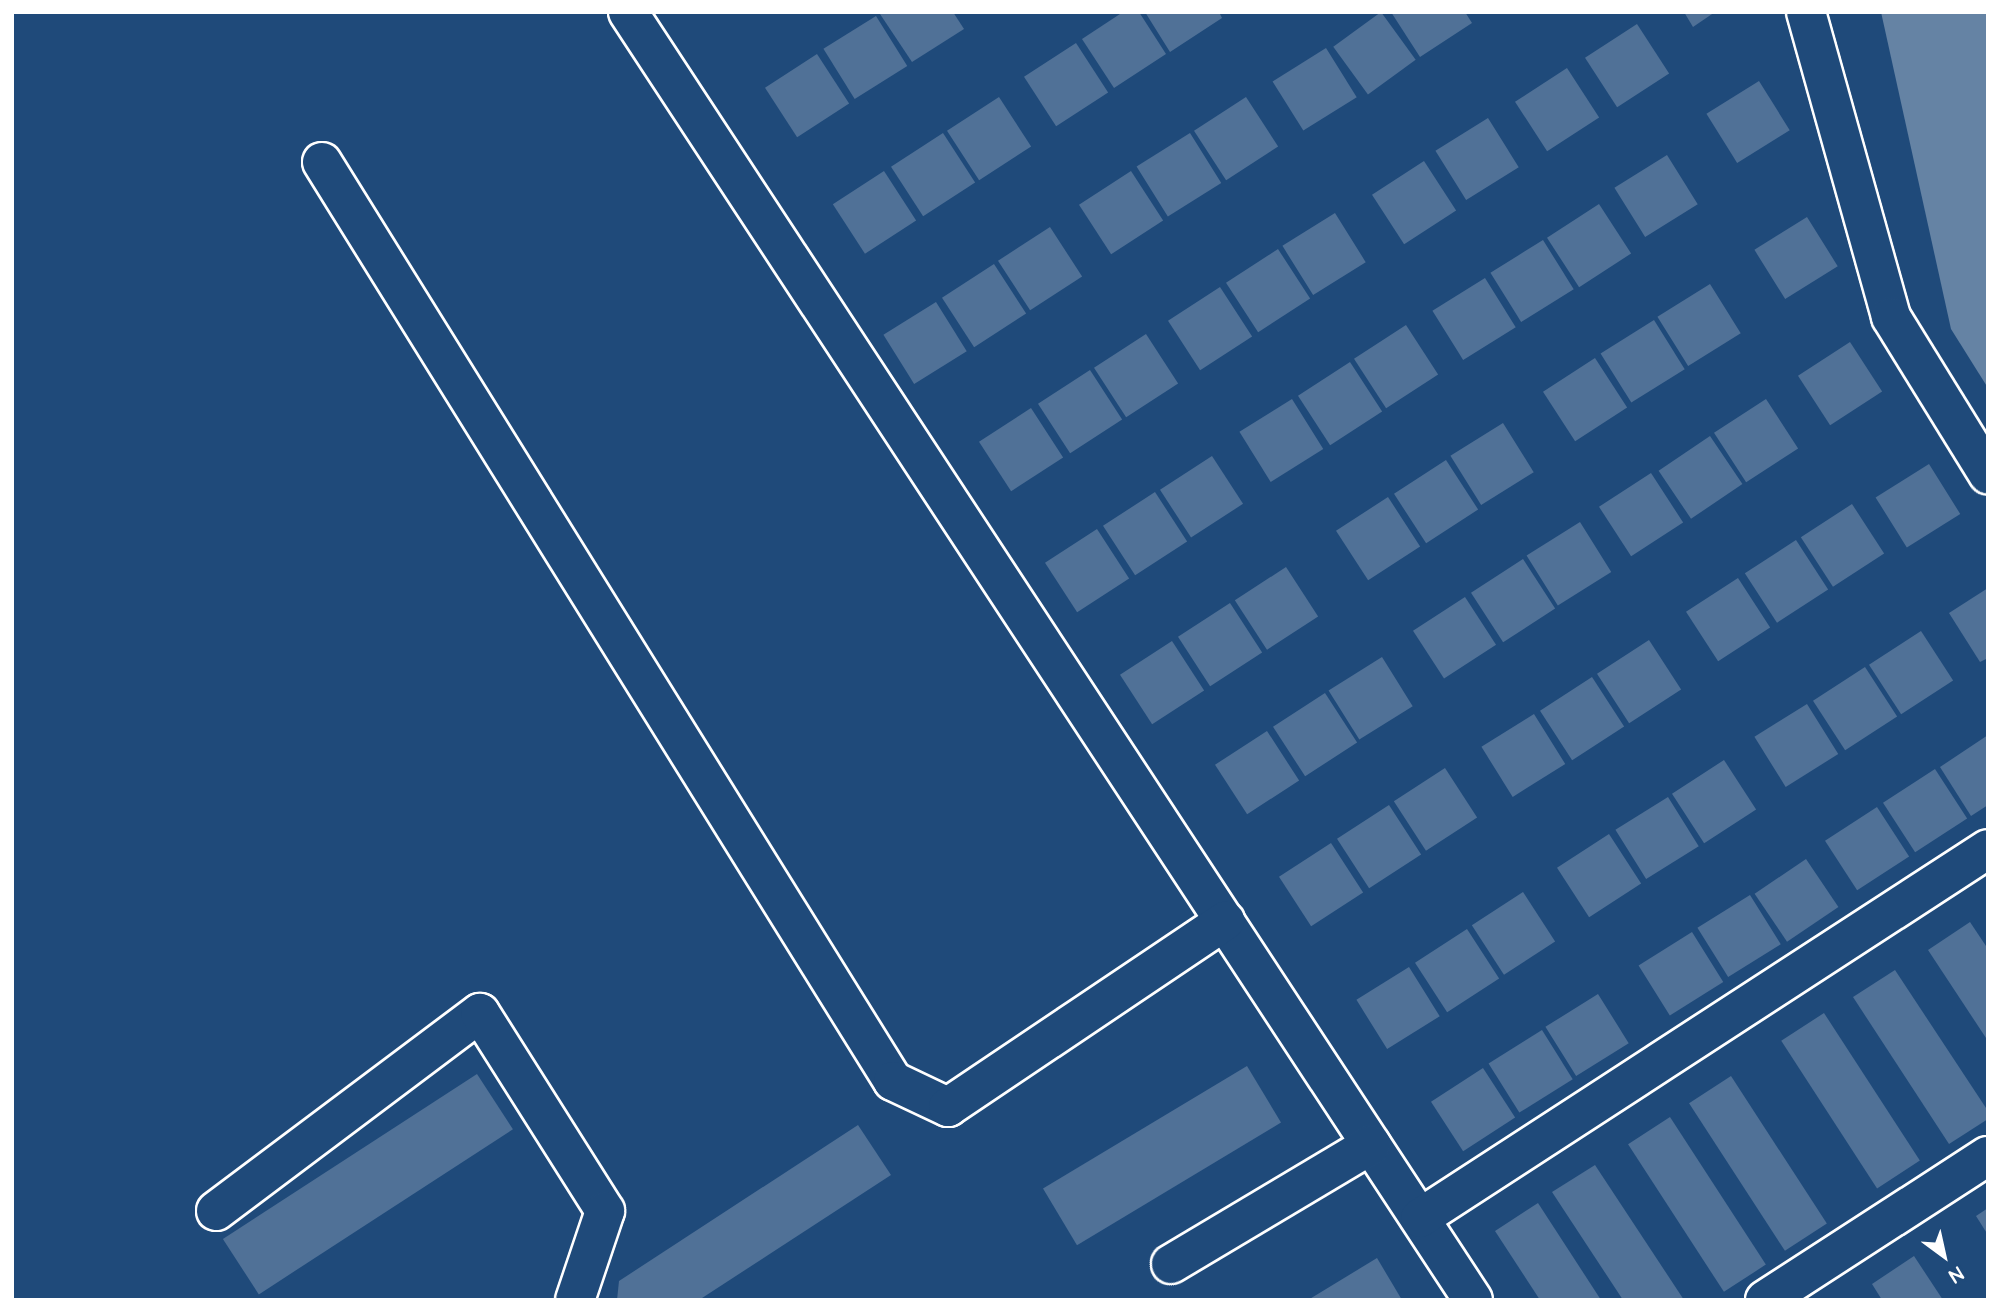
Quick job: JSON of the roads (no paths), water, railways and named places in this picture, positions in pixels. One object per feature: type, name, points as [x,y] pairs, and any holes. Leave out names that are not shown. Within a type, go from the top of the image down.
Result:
[{"type":"street","points":[[628,12],[1473,1300]]},
{"type":"street","points":[[1806,12],[1891,317],[1988,474]]},
{"type":"street","points":[[322,162],[893,1081],[948,1107],[1225,922]]},
{"type":"street","points":[[1420,1219],[1988,849]]},
{"type":"street","points":[[216,1211],[480,1013],[605,1211],[575,1300]]},
{"type":"street","points":[[1171,1264],[1371,1145]]},
{"type":"street","points":[[1765,1300],[1988,1156]]},
{"type":"water","points":[[1881,12],[1988,12],[1988,388],[1951,329]]}]
